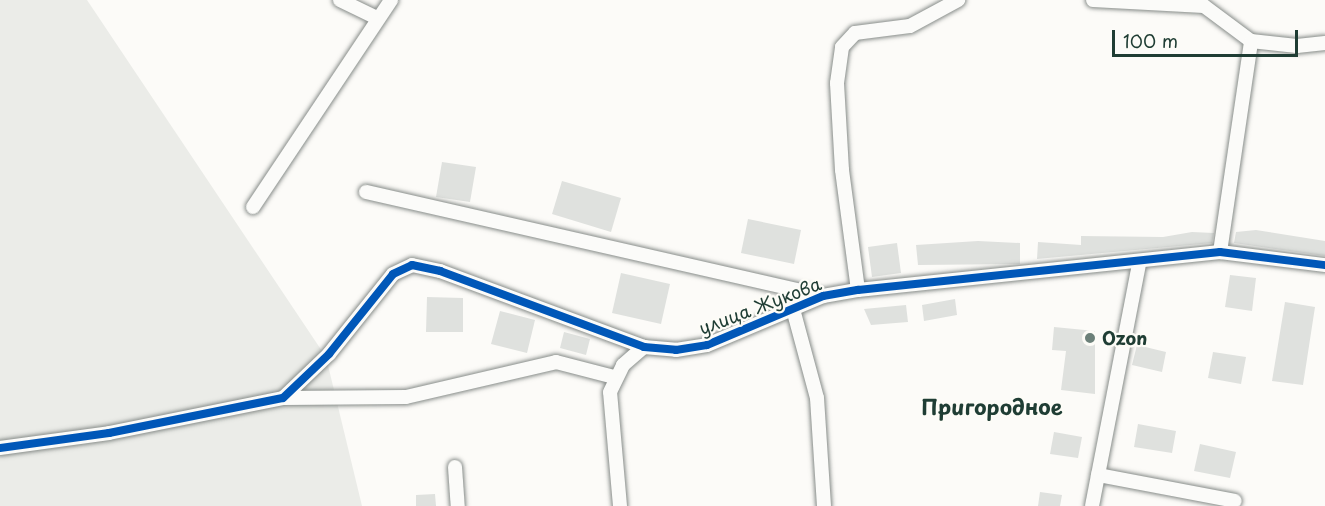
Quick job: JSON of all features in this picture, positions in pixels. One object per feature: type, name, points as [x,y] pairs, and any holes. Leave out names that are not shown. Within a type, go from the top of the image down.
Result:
[{"type":"street","points":[[340,0],[377,18]]},
{"type":"street","points":[[253,207],[391,0]]},
{"type":"street","points":[[858,290],[842,170],[837,83],[842,47],[855,33],[910,26],[958,0]]},
{"type":"street","points":[[1093,0],[1204,6],[1251,41],[1297,46],[1325,43]]},
{"type":"street","points":[[1220,252],[1251,41]]},
{"type":"street","name":"улица Жукова","points":[[366,192],[823,296]]},
{"type":"street","name":"улица Жукова","points":[[283,398],[329,354],[393,274],[412,266],[440,271],[644,347],[676,350],[707,345],[823,296],[858,290],[1139,264],[1220,252],[1325,265]]},
{"type":"street","points":[[1092,506],[1139,264]]},
{"type":"street","points":[[793,309],[817,398],[824,506]]},
{"type":"street","points":[[620,506],[610,392],[614,377],[644,347]]},
{"type":"street","points":[[0,448],[109,433],[283,398],[406,397],[556,362],[614,377]]},
{"type":"street","points":[[455,467],[458,506]]},
{"type":"street","points":[[1098,475],[1235,501]]},
{"type":"shaded area","points":[[0,0],[87,0],[326,357],[362,506],[0,506]]},
{"type":"building","points":[[442,162],[476,167],[470,202],[436,197]]},
{"type":"building","points":[[562,181],[621,198],[611,232],[552,214]]},
{"type":"building","points":[[748,219],[801,230],[794,264],[741,253]]},
{"type":"building","points":[[1256,230],[1325,241],[1325,256],[1234,243],[1236,232]]},
{"type":"building","points":[[1192,232],[1214,233],[1212,243],[1037,259],[1038,242],[1081,245],[1081,236],[1163,237]]},
{"type":"building","points":[[978,241],[1020,243],[1020,264],[918,265],[916,245]]},
{"type":"building","points":[[897,243],[901,273],[872,277],[868,247]]},
{"type":"building","points":[[621,273],[670,284],[661,324],[612,313]]},
{"type":"building","points":[[1230,275],[1256,278],[1252,311],[1225,307]]},
{"type":"building","points":[[427,297],[463,298],[463,332],[426,332]]},
{"type":"building","points":[[955,299],[957,315],[924,321],[922,305]]},
{"type":"building","points":[[1285,302],[1315,307],[1303,385],[1272,381]]},
{"type":"building","points":[[906,305],[908,322],[871,325],[864,309]]},
{"type":"building","points":[[500,311],[535,320],[527,353],[491,344]]},
{"type":"building","points":[[1054,327],[1095,331],[1095,394],[1061,390],[1066,351],[1052,350]]},
{"type":"building","points":[[564,332],[590,339],[586,355],[560,348]]},
{"type":"building","points":[[1137,345],[1166,352],[1162,372],[1132,365]]},
{"type":"building","points":[[1213,352],[1246,357],[1241,384],[1208,378]]},
{"type":"building","points":[[1138,424],[1176,431],[1172,453],[1134,447]]},
{"type":"building","points":[[1054,432],[1082,437],[1078,458],[1050,454]]},
{"type":"building","points":[[1200,444],[1236,452],[1230,478],[1194,471]]},
{"type":"building","points":[[1040,492],[1062,495],[1060,506],[1038,506]]},
{"type":"building","points":[[435,494],[436,506],[416,506],[416,495]]},
{"type":"cycle path","points":[[0,448],[109,433],[283,398],[329,354],[393,274],[412,265],[440,271],[644,347],[676,350],[707,345],[823,296],[858,290],[1220,252],[1325,265]]},
{"type":"place","name":"Ozon","points":[[1090,338]]},
{"type":"district","name":"Пригородное","points":[[992,406]]}]
